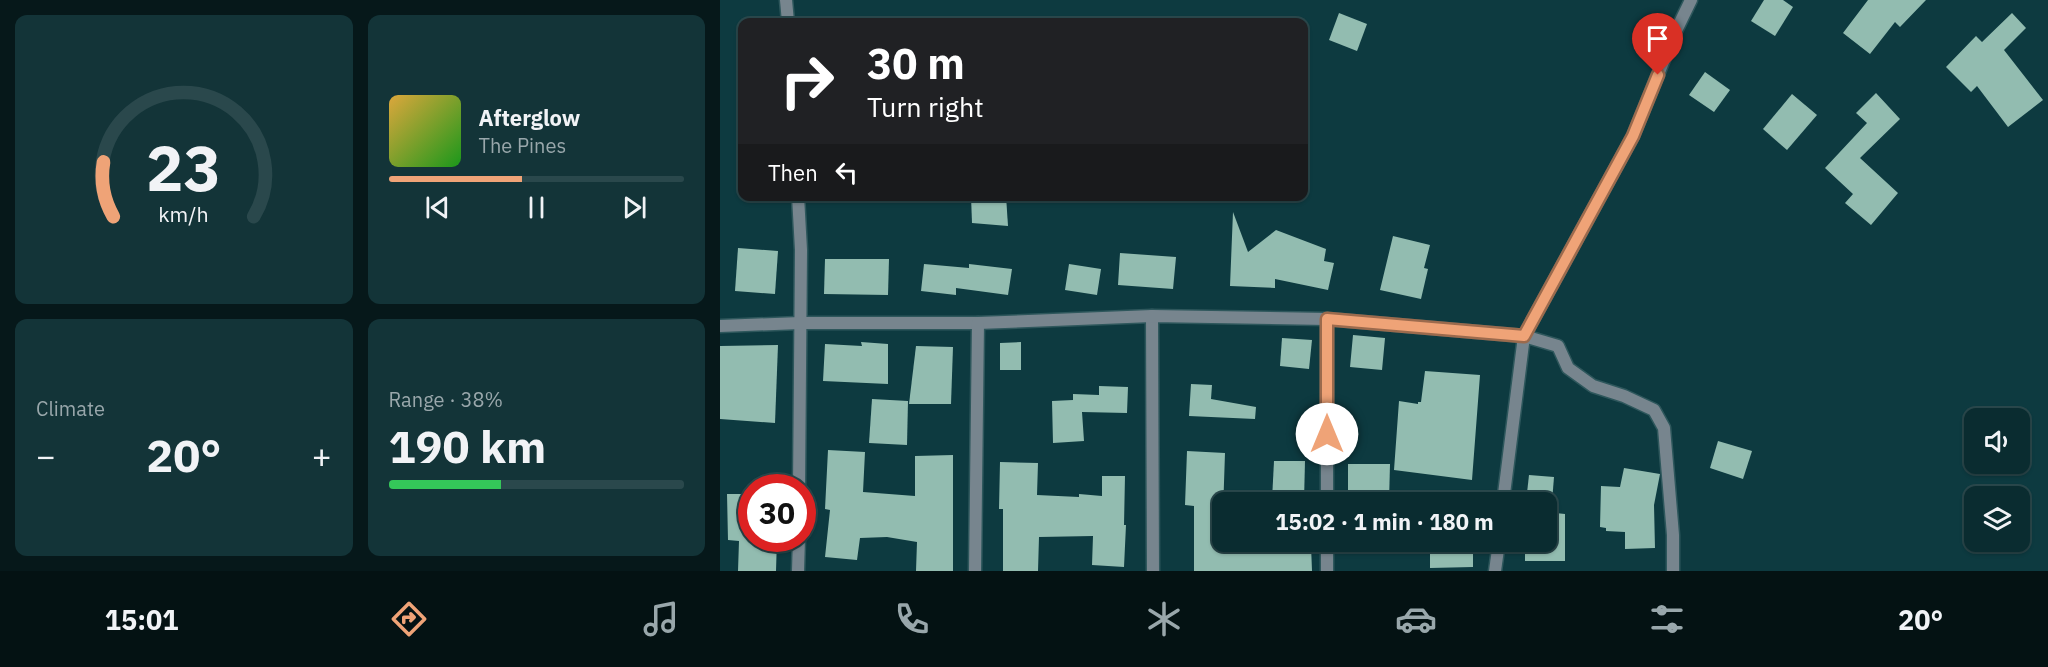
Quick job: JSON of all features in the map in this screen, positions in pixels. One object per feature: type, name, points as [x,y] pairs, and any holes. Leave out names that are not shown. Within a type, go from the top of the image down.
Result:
[{"type":"street","points":[[786,0],[788,18]]},
{"type":"street","points":[[1504,492],[1524,336],[1633,136],[1674,35],[1691,0]]},
{"type":"street","points":[[798,201],[801,250],[799,474]]},
{"type":"street","points":[[720,326],[800,322],[978,323],[1152,316],[1327,319],[1524,336],[1558,346],[1569,368],[1593,387],[1624,396],[1654,410],[1664,428],[1673,535],[1673,571]]},
{"type":"street","points":[[1152,316],[1153,571]]},
{"type":"street","points":[[1327,319],[1327,492]]},
{"type":"street","points":[[975,571],[978,323]]},
{"type":"street","points":[[798,571],[799,552]]},
{"type":"street","points":[[1327,552],[1327,571]]},
{"type":"street","points":[[1495,571],[1497,552]]},
{"type":"building","points":[[1764,0],[1783,0],[1793,7],[1775,36],[1751,21]]},
{"type":"building","points":[[1868,0],[1926,0],[1900,27],[1895,22],[1870,54],[1843,33]]},
{"type":"building","points":[[1339,13],[1367,24],[1357,51],[1329,40]]},
{"type":"building","points":[[2012,13],[2026,28],[2004,50],[2043,100],[2008,127],[1977,86],[1971,92],[1946,67],[1976,36],[1982,42]]},
{"type":"building","points":[[1705,72],[1730,90],[1714,112],[1689,95]]},
{"type":"building","points":[[1876,93],[1900,119],[1860,158],[1898,193],[1871,225],[1845,203],[1853,194],[1825,168],[1867,123],[1856,113]]},
{"type":"building","points":[[1792,94],[1817,115],[1787,150],[1763,129]]},
{"type":"building","points":[[971,201],[1006,201],[1008,226],[972,223]]},
{"type":"building","points":[[1233,212],[1248,252],[1276,230],[1326,249],[1324,261],[1334,263],[1328,290],[1275,279],[1275,288],[1230,286]]},
{"type":"building","points":[[1393,236],[1430,245],[1424,268],[1428,269],[1421,299],[1380,290]]},
{"type":"building","points":[[738,248],[778,251],[775,294],[735,291]]},
{"type":"building","points":[[1120,253],[1176,257],[1173,289],[1118,285]]},
{"type":"building","points":[[825,259],[889,259],[888,295],[824,294]]},
{"type":"building","points":[[924,264],[969,268],[969,264],[1012,269],[1008,295],[956,288],[956,295],[921,291]]},
{"type":"building","points":[[1069,264],[1101,269],[1097,295],[1065,290]]},
{"type":"building","points":[[1353,335],[1385,338],[1382,370],[1350,367]]},
{"type":"building","points":[[1282,338],[1312,340],[1309,369],[1280,366]]},
{"type":"building","points":[[861,342],[888,344],[888,384],[823,381],[825,344],[862,346]]},
{"type":"building","points":[[1021,342],[1021,370],[1000,370],[1000,343]]},
{"type":"building","points":[[778,345],[775,423],[720,419],[720,346]]},
{"type":"building","points":[[916,346],[953,347],[951,404],[909,404]]},
{"type":"building","points":[[1425,371],[1480,375],[1472,480],[1394,470],[1399,401],[1418,404],[1421,402]]},
{"type":"building","points":[[1191,384],[1212,385],[1211,399],[1256,407],[1255,419],[1189,416]]},
{"type":"building","points":[[1099,386],[1128,387],[1127,413],[1082,412],[1084,441],[1053,443],[1052,401],[1073,400],[1073,394],[1099,395]]},
{"type":"building","points":[[872,399],[908,401],[907,445],[869,443]]},
{"type":"building","points":[[1718,441],[1752,451],[1743,479],[1710,468]]},
{"type":"building","points":[[828,450],[865,452],[863,492],[915,496],[915,456],[953,455],[953,571],[916,571],[917,542],[887,537],[860,538],[857,560],[825,557],[830,510],[825,509]]},
{"type":"building","points":[[1187,451],[1225,453],[1224,492],[1212,492],[1212,552],[1311,552],[1312,571],[1194,571],[1194,506],[1185,505]]},
{"type":"building","points":[[1274,461],[1305,461],[1304,492],[1272,492]]},
{"type":"building","points":[[1000,462],[1038,463],[1037,495],[1102,496],[1102,476],[1125,476],[1124,567],[1092,565],[1093,536],[1039,537],[1038,571],[1003,571],[1003,509],[999,509]]},
{"type":"building","points":[[1348,464],[1390,464],[1389,492],[1348,492]]},
{"type":"building","points":[[1624,468],[1660,474],[1654,505],[1655,548],[1625,549],[1625,532],[1606,531],[1606,528],[1600,527],[1601,486],[1620,487]]},
{"type":"building","points":[[1529,475],[1554,477],[1553,492],[1527,492]]},
{"type":"building","points":[[727,494],[738,494],[738,541],[728,540]]},
{"type":"building","points":[[1557,513],[1565,514],[1565,561],[1525,561],[1525,552],[1557,552]]},
{"type":"building","points":[[739,552],[777,552],[776,571],[738,571]]},
{"type":"building","points":[[1430,552],[1473,552],[1473,567],[1430,568]]},
{"type":"route","points":[[1327,434],[1327,319],[1524,336],[1633,136],[1658,75]]}]
